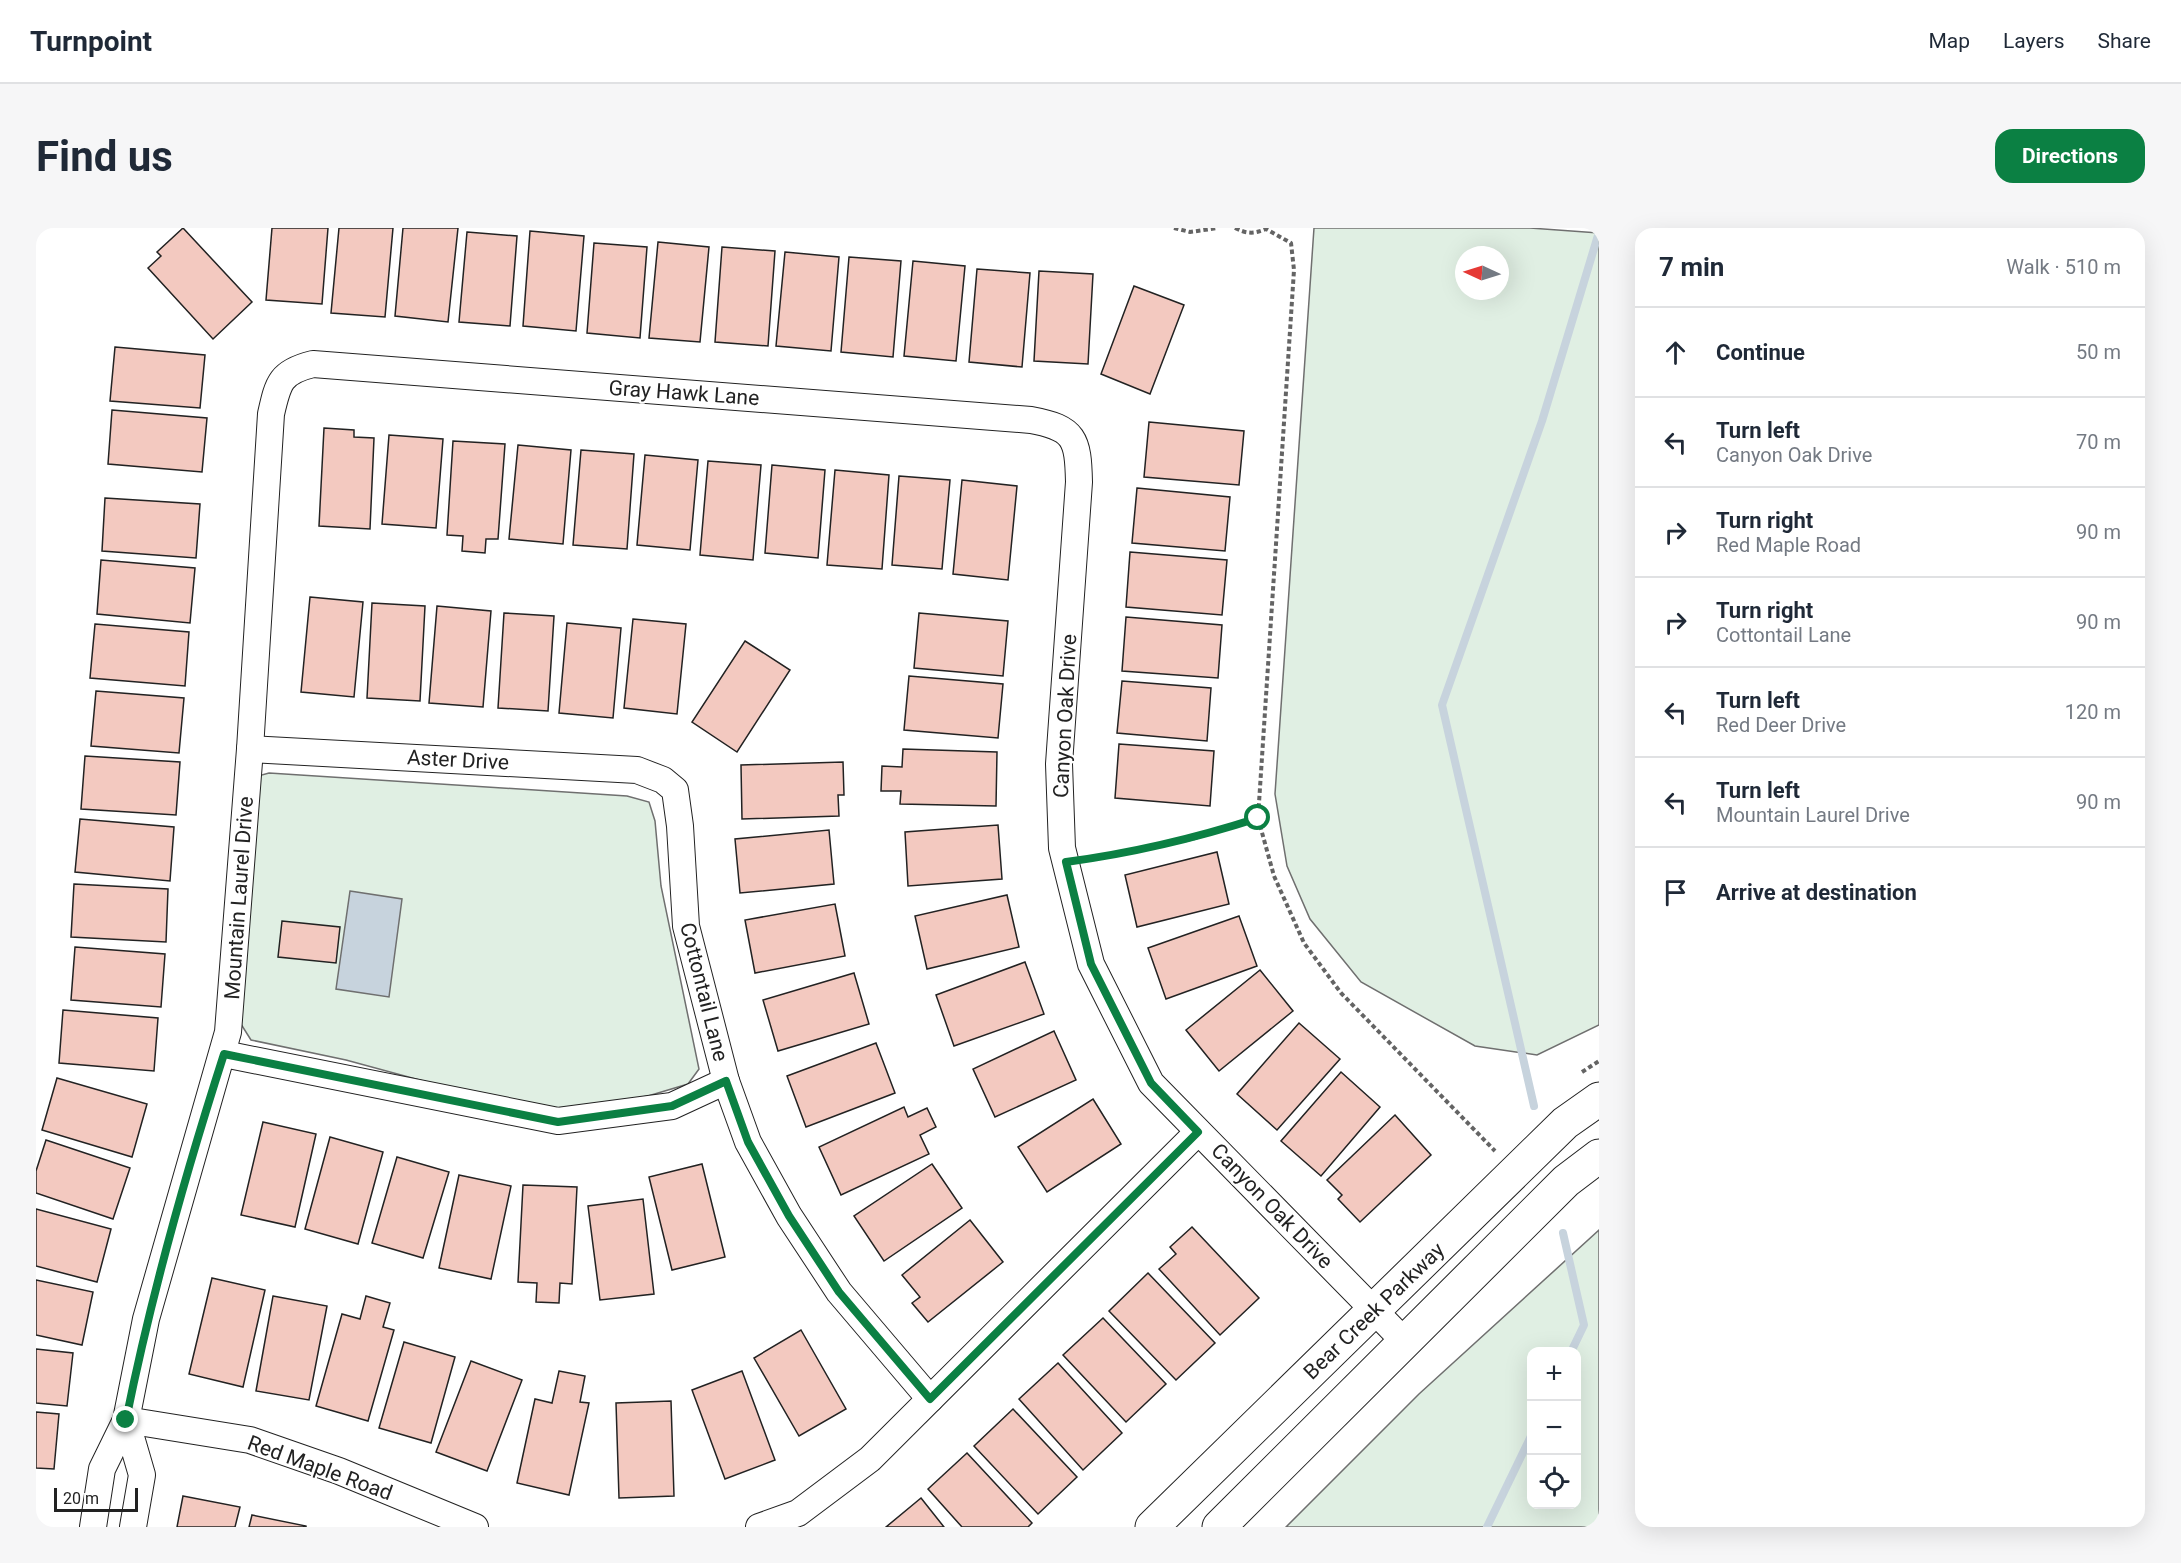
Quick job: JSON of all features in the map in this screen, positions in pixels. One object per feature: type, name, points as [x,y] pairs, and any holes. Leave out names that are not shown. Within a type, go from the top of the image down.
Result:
[{"type":"street","name":"Gray Hawk Lane","points":[[292,369],[313,364],[1031,420],[1057,425],[1073,437]]},
{"type":"street","name":"Mountain Laurel Drive","points":[[93,1527],[102,1469],[126,1420],[146,1319],[190,1159],[224,1054],[228,1032],[250,749],[271,414],[278,386],[292,369]]},
{"type":"street","name":"Canyon Oak Drive","points":[[1073,437],[1078,451],[1079,482],[1059,764],[1062,848],[1091,964],[1151,1083],[1405,1342]]},
{"type":"street","name":"Aster Drive","points":[[250,749],[637,770],[663,780]]},
{"type":"street","name":"Cottontail Lane","points":[[663,780],[675,790],[680,826],[686,927],[726,1081],[748,1142],[789,1216],[839,1292],[930,1399]]},
{"type":"street","points":[[224,1054],[558,1122],[672,1106],[726,1081]]},
{"type":"street","name":"Bear Creek Parkway","points":[[1152,1527],[1565,1123],[1599,1099]]},
{"type":"street","points":[[759,1527],[798,1513],[870,1459],[1198,1132]]},
{"type":"street","name":"Bear Creek Parkway","points":[[1219,1527],[1566,1181],[1599,1156]]},
{"type":"street","name":"Mountain Laurel Drive","points":[[126,1420],[142,1475],[133,1527]]},
{"type":"street","name":"Red Maple Road","points":[[126,1420],[250,1440],[339,1472],[475,1527]]},
{"type":"path","points":[[1174,228],[1190,232],[1218,228]]},
{"type":"path","points":[[1234,228],[1245,233],[1256,233],[1266,229],[1291,243],[1294,270],[1258,818],[1274,876],[1304,943],[1341,993],[1496,1152],[1488,1160]]},
{"type":"path","points":[[1066,862],[1134,853],[1192,840],[1258,818]]},
{"type":"green space","points":[[1314,228],[1530,228],[1599,233],[1599,1025],[1537,1055],[1475,1046],[1361,982],[1310,919],[1287,866],[1275,794]]},
{"type":"green space","points":[[269,773],[627,796],[649,802],[655,821],[661,886],[699,1069],[688,1084],[648,1096],[558,1113],[493,1100],[346,1060],[251,1040],[239,1021],[258,776]]},
{"type":"green space","points":[[1599,1230],[1599,1527],[1286,1527],[1419,1394]]},
{"type":"shaded area","points":[[350,891],[402,899],[389,997],[336,989]]},
{"type":"building","points":[[183,228],[252,302],[213,339],[148,268],[161,256],[157,252]]},
{"type":"building","points":[[272,228],[328,228],[322,304],[266,300]]},
{"type":"building","points":[[339,228],[393,228],[385,317],[331,313]]},
{"type":"building","points":[[403,228],[458,228],[448,322],[395,316]]},
{"type":"building","points":[[530,231],[584,236],[576,331],[523,326]]},
{"type":"building","points":[[467,232],[517,236],[510,326],[459,322]]},
{"type":"building","points":[[658,242],[709,247],[700,342],[649,338]]},
{"type":"building","points":[[594,243],[647,247],[640,338],[587,333]]},
{"type":"building","points":[[722,247],[775,251],[768,346],[715,342]]},
{"type":"building","points":[[785,252],[839,257],[831,351],[776,346]]},
{"type":"building","points":[[849,257],[901,261],[893,357],[841,352]]},
{"type":"building","points":[[913,261],[965,266],[956,361],[904,356]]},
{"type":"building","points":[[977,269],[1030,273],[1022,367],[969,362]]},
{"type":"building","points":[[1039,271],[1093,274],[1088,364],[1034,361]]},
{"type":"building","points":[[1134,286],[1184,305],[1150,394],[1101,374]]},
{"type":"building","points":[[115,347],[205,355],[200,408],[110,401]]},
{"type":"building","points":[[112,410],[207,418],[202,472],[108,464]]},
{"type":"building","points":[[1149,422],[1244,431],[1239,485],[1144,477]]},
{"type":"building","points":[[324,428],[354,430],[354,437],[374,438],[370,529],[319,526]]},
{"type":"building","points":[[389,435],[443,439],[436,528],[382,524]]},
{"type":"building","points":[[453,441],[505,444],[498,539],[486,539],[485,553],[462,551],[463,536],[447,535]]},
{"type":"building","points":[[518,445],[571,450],[563,544],[509,539]]},
{"type":"building","points":[[581,450],[634,454],[627,549],[573,545]]},
{"type":"building","points":[[645,455],[698,460],[690,550],[637,545]]},
{"type":"building","points":[[708,461],[761,465],[753,560],[700,555]]},
{"type":"building","points":[[772,465],[825,470],[818,558],[765,553]]},
{"type":"building","points":[[835,470],[889,475],[882,569],[827,565]]},
{"type":"building","points":[[899,476],[950,480],[942,569],[892,565]]},
{"type":"building","points":[[962,480],[1017,486],[1008,580],[953,574]]},
{"type":"building","points":[[1137,488],[1230,497],[1225,551],[1132,543]]},
{"type":"building","points":[[105,498],[200,504],[196,558],[102,551]]},
{"type":"building","points":[[1130,552],[1227,560],[1222,615],[1126,607]]},
{"type":"building","points":[[101,560],[195,568],[190,623],[97,614]]},
{"type":"building","points":[[310,597],[363,602],[354,697],[301,692]]},
{"type":"building","points":[[372,603],[425,606],[420,701],[367,698]]},
{"type":"building","points":[[437,606],[491,611],[483,707],[429,703]]},
{"type":"building","points":[[504,613],[554,616],[548,711],[498,708]]},
{"type":"building","points":[[919,613],[1008,621],[1003,676],[914,668]]},
{"type":"building","points":[[1126,617],[1222,625],[1218,678],[1122,671]]},
{"type":"building","points":[[633,619],[686,624],[677,714],[624,708]]},
{"type":"building","points":[[567,623],[621,628],[613,718],[559,713]]},
{"type":"building","points":[[95,624],[189,632],[185,686],[90,678]]},
{"type":"building","points":[[745,641],[790,670],[737,752],[692,722]]},
{"type":"building","points":[[909,676],[1003,684],[998,738],[904,730]]},
{"type":"building","points":[[1122,681],[1211,688],[1207,741],[1117,733]]},
{"type":"building","points":[[96,691],[184,698],[179,753],[91,746]]},
{"type":"building","points":[[1119,744],[1214,751],[1210,806],[1115,798]]},
{"type":"building","points":[[903,749],[997,752],[996,806],[900,804],[901,791],[881,791],[882,766],[902,767]]},
{"type":"building","points":[[85,756],[180,762],[176,815],[81,809]]},
{"type":"building","points":[[843,762],[844,795],[838,795],[839,816],[742,819],[741,765]]},
{"type":"building","points":[[80,819],[174,827],[170,881],[75,872]]},
{"type":"building","points":[[998,825],[1002,879],[908,886],[905,832]]},
{"type":"building","points":[[829,830],[834,884],[740,893],[735,839]]},
{"type":"building","points":[[1217,852],[1229,904],[1137,927],[1125,875]]},
{"type":"building","points":[[74,884],[168,889],[166,942],[71,937]]},
{"type":"building","points":[[1007,895],[1019,947],[927,969],[915,916]]},
{"type":"building","points":[[835,904],[845,956],[755,973],[745,920]]},
{"type":"building","points":[[1239,916],[1257,966],[1166,999],[1148,948]]},
{"type":"building","points":[[282,921],[340,927],[336,963],[278,957]]},
{"type":"building","points":[[75,947],[165,954],[161,1007],[71,1000]]},
{"type":"building","points":[[1025,962],[1044,1014],[954,1046],[936,995]]},
{"type":"building","points":[[1260,970],[1293,1011],[1219,1071],[1186,1030]]},
{"type":"building","points":[[854,973],[869,1024],[778,1051],[763,1000]]},
{"type":"building","points":[[63,1010],[158,1018],[154,1071],[59,1063]]},
{"type":"building","points":[[1299,1023],[1340,1059],[1277,1130],[1237,1094]]},
{"type":"building","points":[[1054,1031],[1076,1080],[995,1117],[973,1069]]},
{"type":"building","points":[[876,1043],[895,1093],[806,1127],[787,1076]]},
{"type":"building","points":[[1341,1072],[1380,1107],[1321,1176],[1281,1141]]},
{"type":"building","points":[[57,1078],[147,1104],[132,1157],[42,1130]]},
{"type":"building","points":[[1093,1099],[1121,1144],[1047,1192],[1018,1147]]},
{"type":"building","points":[[904,1107],[908,1117],[927,1108],[936,1127],[920,1135],[929,1154],[841,1195],[819,1147]]},
{"type":"building","points":[[1395,1115],[1431,1155],[1360,1222],[1338,1199],[1342,1195],[1327,1180]]},
{"type":"building","points":[[263,1122],[316,1134],[295,1227],[241,1215]]},
{"type":"building","points":[[330,1137],[383,1152],[358,1244],[305,1229]]},
{"type":"building","points":[[46,1140],[130,1168],[113,1219],[36,1193],[36,1171]]},
{"type":"building","points":[[397,1157],[449,1172],[423,1258],[372,1243]]},
{"type":"building","points":[[702,1164],[725,1257],[672,1270],[649,1177]]},
{"type":"building","points":[[932,1164],[962,1208],[884,1261],[854,1216]]},
{"type":"building","points":[[459,1175],[511,1186],[491,1279],[439,1268]]},
{"type":"building","points":[[523,1185],[577,1187],[572,1284],[560,1283],[559,1303],[536,1302],[537,1283],[518,1282]]},
{"type":"building","points":[[643,1199],[654,1294],[600,1300],[588,1206]]},
{"type":"building","points":[[36,1209],[111,1229],[97,1282],[36,1266]]},
{"type":"building","points":[[970,1220],[1003,1262],[928,1322],[912,1303],[920,1297],[902,1275]]},
{"type":"building","points":[[1192,1227],[1259,1298],[1220,1335],[1159,1269],[1176,1254],[1170,1247]]},
{"type":"building","points":[[1148,1273],[1215,1343],[1176,1380],[1109,1311]]},
{"type":"building","points":[[212,1278],[265,1290],[243,1387],[189,1374]]},
{"type":"building","points":[[36,1280],[93,1292],[82,1345],[36,1335]]},
{"type":"building","points":[[273,1296],[327,1306],[309,1400],[256,1391]]},
{"type":"building","points":[[366,1296],[390,1303],[383,1327],[394,1330],[368,1421],[316,1406],[342,1314],[360,1319]]},
{"type":"building","points":[[1103,1318],[1166,1384],[1126,1422],[1063,1355]]},
{"type":"building","points":[[801,1330],[846,1409],[799,1436],[754,1358]]},
{"type":"building","points":[[404,1342],[455,1357],[431,1443],[379,1428]]},
{"type":"building","points":[[36,1349],[73,1353],[67,1406],[36,1403]]},
{"type":"building","points":[[471,1361],[522,1380],[487,1471],[436,1452]]},
{"type":"building","points":[[1058,1363],[1122,1433],[1083,1470],[1019,1399]]},
{"type":"building","points":[[559,1371],[585,1376],[580,1402],[589,1403],[569,1495],[517,1483],[535,1399],[552,1403]]},
{"type":"building","points":[[742,1371],[775,1460],[725,1479],[692,1390]]},
{"type":"building","points":[[671,1401],[674,1496],[619,1498],[616,1403]]},
{"type":"building","points":[[1013,1409],[1077,1477],[1038,1514],[974,1446]]},
{"type":"building","points":[[36,1412],[59,1414],[54,1469],[36,1468]]},
{"type":"building","points":[[967,1453],[1032,1523],[1028,1527],[962,1527],[928,1489]]},
{"type":"building","points":[[183,1496],[240,1507],[235,1527],[177,1527]]},
{"type":"building","points":[[921,1498],[944,1527],[886,1527]]},
{"type":"building","points":[[252,1515],[306,1526],[306,1527],[249,1527]]},
{"type":"waterway","points":[[1534,1106],[1442,705],[1542,421],[1599,232]]},
{"type":"waterway","points":[[1563,1233],[1584,1325],[1573,1347]]},
{"type":"waterway","points":[[1487,1527],[1527,1444]]},
{"type":"route","points":[[126,1420],[146,1319],[190,1159],[224,1054],[558,1122],[672,1106],[726,1081],[748,1142],[789,1216],[839,1292],[930,1399],[1198,1132],[1151,1083],[1091,964],[1066,862],[1134,853],[1192,840],[1258,818]]}]
